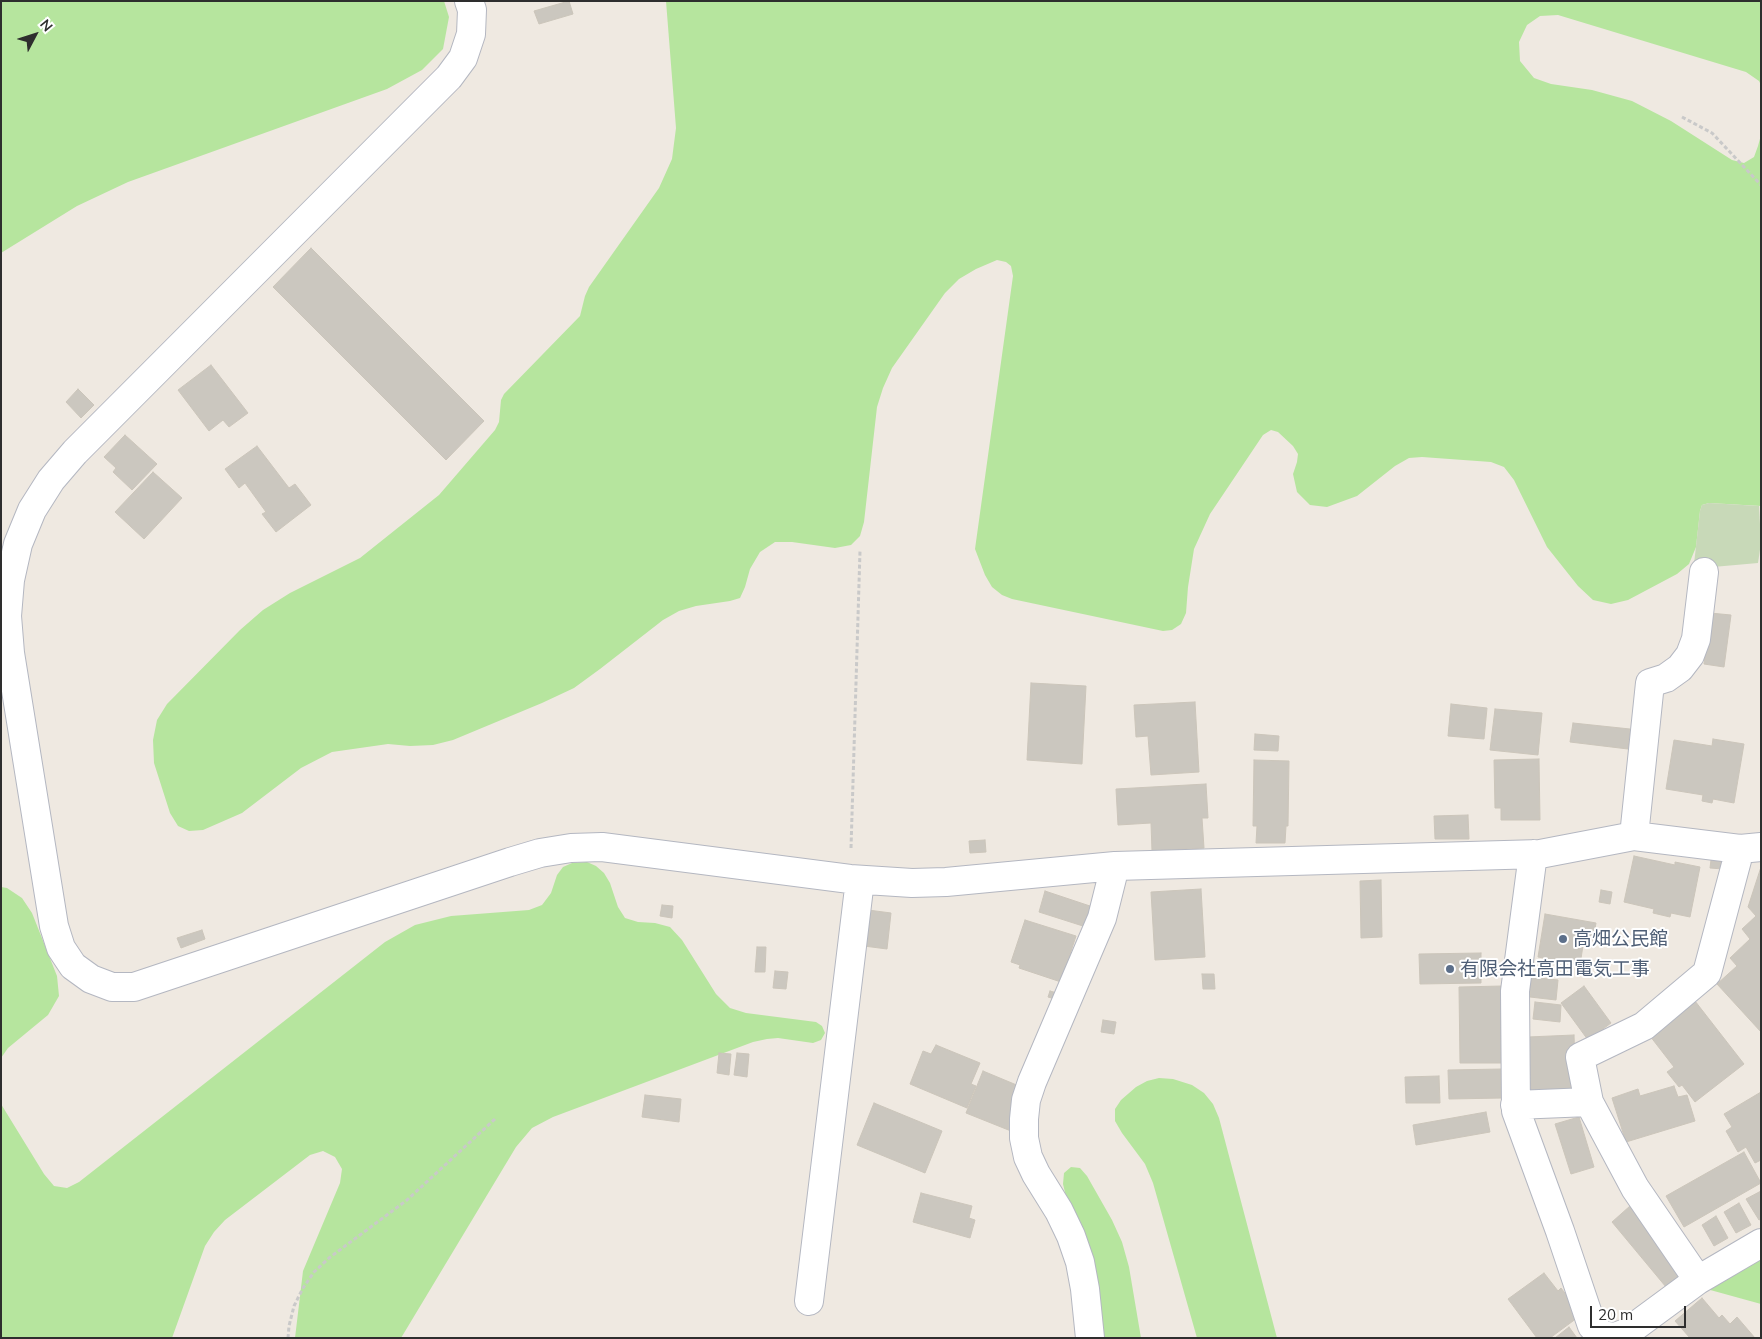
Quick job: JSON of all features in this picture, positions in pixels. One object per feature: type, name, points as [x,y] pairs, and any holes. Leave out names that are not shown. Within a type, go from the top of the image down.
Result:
[{"type":"street","points":[[469,1],[472,10],[471,34],[464,58],[449,77],[75,452],[51,480],[32,510],[18,544],[10,580],[7,616],[15,682],[54,926],[60,948],[73,966],[91,979],[112,987],[134,987],[510,862],[540,853],[571,848],[602,848],[855,879],[912,883],[946,882],[1115,866],[1533,854],[1559,851],[1634,836],[1750,848],[1707,973],[1644,1026],[1580,1057],[1589,1102],[1635,1188],[1698,1280]]},
{"type":"street","points":[[1634,836],[1650,682],[1666,678],[1680,668],[1690,655],[1696,639],[1704,572]]},
{"type":"street","points":[[1533,854],[1515,991],[1515,1105],[1592,1326],[1602,1335],[1615,1337],[1626,1333],[1698,1280],[1761,1243]]},
{"type":"street","points":[[1090,1338],[1080,1262],[1071,1236],[1059,1211],[1036,1174],[1028,1157],[1024,1138],[1024,1119],[1026,1100],[1032,1082],[1102,918],[1115,866]]},
{"type":"street","points":[[809,1301],[855,879]]},
{"type":"street","points":[[1515,1105],[1589,1102]]},
{"type":"path","points":[[1682,117],[1712,133],[1761,184]]},
{"type":"path","points":[[855,879],[860,551]]},
{"type":"path","points":[[288,1338],[294,1306],[314,1272],[329,1258],[407,1200],[495,1119]]},
{"type":"green space","points":[[1,1],[444,1],[449,17],[443,49],[422,70],[387,89],[128,182],[77,206],[1,253]]},
{"type":"green space","points":[[666,1],[1761,1],[1761,85],[1759,81],[1746,72],[1558,15],[1540,16],[1527,25],[1519,42],[1520,61],[1534,78],[1551,84],[1592,90],[1632,101],[1671,121],[1732,160],[1744,163],[1754,157],[1761,135],[1761,506],[1709,503],[1702,505],[1696,547],[1689,564],[1677,574],[1628,600],[1611,604],[1593,600],[1578,586],[1547,547],[1514,480],[1504,467],[1491,462],[1422,457],[1409,458],[1395,466],[1357,496],[1327,507],[1310,505],[1297,492],[1293,474],[1298,454],[1293,446],[1278,432],[1271,430],[1263,435],[1210,514],[1194,549],[1186,613],[1181,624],[1172,630],[1163,631],[1012,599],[1002,595],[992,587],[975,549],[1013,276],[1011,266],[1006,262],[997,260],[959,279],[945,293],[892,368],[877,407],[864,522],[860,536],[851,545],[835,548],[792,542],[775,542],[760,552],[750,569],[740,598],[679,611],[663,620],[574,688],[453,740],[433,745],[410,746],[388,744],[332,752],[301,768],[242,813],[203,830],[189,831],[178,826],[170,813],[154,763],[153,740],[157,720],[167,704],[240,630],[263,610],[290,593],[360,558],[439,495],[495,430],[499,422],[501,400],[504,394],[580,316],[589,287],[659,188],[672,159],[676,128]]},
{"type":"green space","points":[[1709,503],[1759,506],[1761,543],[1758,563],[1713,567],[1694,564],[1700,511],[1702,505]]},
{"type":"green space","points":[[587,862],[596,866],[604,873],[610,883],[618,907],[625,918],[670,927],[682,940],[716,994],[730,1008],[746,1013],[816,1022],[822,1026],[825,1033],[821,1040],[813,1043],[778,1038],[753,1042],[553,1117],[532,1128],[516,1147],[401,1338],[295,1338],[303,1271],[340,1183],[342,1169],[335,1157],[323,1151],[310,1155],[225,1220],[214,1232],[205,1246],[172,1338],[1,1338],[1,1104],[44,1174],[54,1186],[67,1188],[79,1182],[385,942],[415,925],[451,916],[529,910],[542,905],[551,893],[557,875],[563,867],[572,863]]},
{"type":"green space","points":[[1,887],[7,888],[22,898],[32,913],[57,976],[59,996],[48,1015],[8,1048],[1,1058]]},
{"type":"green space","points":[[1159,1078],[1173,1079],[1192,1085],[1204,1093],[1213,1104],[1219,1118],[1277,1338],[1197,1338],[1153,1183],[1145,1164],[1115,1121],[1115,1109],[1121,1100],[1136,1087],[1147,1081]]},
{"type":"green space","points":[[1071,1167],[1080,1168],[1087,1176],[1122,1242],[1129,1267],[1141,1338],[1100,1338],[1063,1184],[1064,1173]]},
{"type":"green space","points":[[1761,1254],[1761,1304],[1703,1288]]},
{"type":"building","points":[[569,1],[573,14],[539,24],[534,11]]},
{"type":"building","points":[[311,248],[484,421],[446,460],[273,287]]},
{"type":"building","points":[[211,365],[248,413],[229,427],[223,420],[209,431],[178,390]]},
{"type":"building","points":[[78,389],[94,405],[81,418],[66,402]]},
{"type":"building","points":[[125,435],[157,464],[132,490],[113,472],[116,468],[104,457]]},
{"type":"building","points":[[257,446],[289,488],[295,484],[311,505],[276,532],[262,514],[266,512],[245,483],[239,488],[225,469]]},
{"type":"building","points":[[153,472],[182,498],[144,539],[115,512]]},
{"type":"building","points":[[1710,613],[1731,615],[1724,667],[1704,664]]},
{"type":"building","points":[[1031,683],[1086,686],[1082,764],[1027,760]]},
{"type":"building","points":[[1195,702],[1199,772],[1151,775],[1148,736],[1136,737],[1134,705]]},
{"type":"building","points":[[1451,704],[1487,708],[1484,739],[1448,736]]},
{"type":"building","points":[[1495,709],[1542,713],[1538,755],[1490,750]]},
{"type":"building","points":[[1573,723],[1630,729],[1628,749],[1570,742]]},
{"type":"building","points":[[1255,734],[1279,736],[1278,751],[1254,750]]},
{"type":"building","points":[[1713,739],[1744,744],[1734,803],[1713,799],[1712,803],[1702,801],[1703,795],[1666,789],[1674,740],[1712,746]]},
{"type":"building","points":[[1539,759],[1540,820],[1501,820],[1501,808],[1495,808],[1494,760]]},
{"type":"building","points":[[1254,760],[1289,761],[1288,826],[1286,826],[1285,843],[1256,843],[1257,826],[1253,826]]},
{"type":"building","points":[[1206,784],[1208,818],[1202,818],[1204,848],[1152,851],[1151,823],[1118,825],[1116,789]]},
{"type":"building","points":[[1468,815],[1469,839],[1435,839],[1434,816]]},
{"type":"building","points":[[985,840],[986,852],[970,853],[969,841]]},
{"type":"building","points":[[1634,856],[1675,865],[1675,862],[1700,867],[1690,917],[1671,913],[1670,917],[1653,913],[1654,909],[1624,902]]},
{"type":"building","points":[[1711,860],[1724,862],[1723,869],[1710,868]]},
{"type":"building","points":[[1761,867],[1761,1032],[1717,984],[1737,966],[1730,958],[1750,939],[1742,929],[1756,916],[1748,907]]},
{"type":"building","points":[[1381,880],[1382,937],[1361,938],[1360,881]]},
{"type":"building","points":[[1201,889],[1205,957],[1155,960],[1151,892]]},
{"type":"building","points":[[1601,890],[1612,892],[1610,904],[1599,902]]},
{"type":"building","points":[[1045,891],[1093,907],[1086,927],[1039,912]]},
{"type":"building","points":[[662,905],[673,906],[672,918],[660,916]]},
{"type":"building","points":[[868,910],[891,913],[887,949],[864,946]]},
{"type":"building","name":"高畑公民館","points":[[1545,914],[1596,923],[1593,940],[1584,939],[1580,965],[1538,957]]},
{"type":"building","points":[[1025,920],[1076,936],[1061,982],[1019,968],[1020,965],[1011,962]]},
{"type":"building","points":[[202,930],[205,939],[181,948],[177,938]]},
{"type":"building","points":[[757,947],[766,947],[765,972],[755,972]]},
{"type":"building","points":[[1481,953],[1481,983],[1420,984],[1419,954]]},
{"type":"building","points":[[775,971],[788,972],[786,989],[773,988]]},
{"type":"building","points":[[1202,974],[1214,974],[1215,989],[1203,989]]},
{"type":"building","points":[[1531,977],[1558,980],[1556,1000],[1530,997]]},
{"type":"building","points":[[1502,986],[1503,1063],[1460,1063],[1459,987]]},
{"type":"building","points":[[1584,986],[1611,1023],[1588,1040],[1561,1003]]},
{"type":"building","points":[[1050,991],[1057,993],[1055,999],[1048,997]]},
{"type":"building","points":[[1695,1001],[1744,1064],[1695,1102],[1682,1085],[1679,1087],[1667,1072],[1674,1067],[1650,1036]]},
{"type":"building","points":[[1535,1002],[1561,1005],[1560,1022],[1533,1019]]},
{"type":"building","points":[[1103,1020],[1116,1022],[1114,1034],[1101,1032]]},
{"type":"building","points":[[1574,1035],[1576,1090],[1531,1092],[1528,1037]]},
{"type":"building","points":[[936,1045],[980,1063],[971,1084],[976,1086],[967,1108],[910,1084],[923,1051],[931,1054]]},
{"type":"building","points":[[719,1053],[731,1054],[729,1075],[717,1073]]},
{"type":"building","points":[[737,1053],[749,1054],[747,1077],[734,1075]]},
{"type":"building","points":[[1502,1069],[1503,1098],[1449,1099],[1448,1070]]},
{"type":"building","points":[[983,1071],[1019,1086],[1011,1131],[966,1113]]},
{"type":"building","points":[[1439,1076],[1440,1103],[1406,1103],[1405,1077]]},
{"type":"building","points":[[1674,1086],[1678,1097],[1687,1095],[1695,1121],[1626,1142],[1612,1098],[1638,1089],[1640,1096]]},
{"type":"building","points":[[1761,1092],[1761,1160],[1755,1163],[1746,1147],[1738,1152],[1726,1131],[1732,1127],[1724,1114]]},
{"type":"building","points":[[645,1095],[681,1099],[679,1122],[642,1117]]},
{"type":"building","points":[[874,1103],[942,1131],[925,1173],[857,1145]]},
{"type":"building","points":[[1486,1112],[1490,1132],[1416,1145],[1413,1125]]},
{"type":"building","points":[[1579,1117],[1594,1167],[1571,1174],[1555,1124]]},
{"type":"building","points":[[1744,1152],[1761,1183],[1684,1227],[1666,1196]]},
{"type":"building","points":[[1761,1191],[1761,1219],[1759,1220],[1746,1199]]},
{"type":"building","points":[[921,1193],[972,1206],[969,1218],[975,1220],[970,1238],[913,1222]]},
{"type":"building","points":[[1739,1203],[1751,1225],[1736,1233],[1724,1212]]},
{"type":"building","points":[[1630,1206],[1684,1271],[1666,1287],[1612,1222]]},
{"type":"building","points":[[1716,1216],[1728,1238],[1714,1246],[1702,1225]]},
{"type":"building","points":[[1544,1273],[1558,1291],[1561,1288],[1574,1305],[1570,1308],[1577,1318],[1550,1338],[1537,1338],[1508,1299]]},
{"type":"building","points":[[1702,1298],[1719,1318],[1722,1315],[1730,1324],[1737,1317],[1755,1338],[1690,1338],[1675,1321]]},
{"type":"building","points":[[1569,1327],[1577,1338],[1555,1338]]},
{"type":"place","name":"高畑公民館","points":[[1563,939]]},
{"type":"place","name":"有限会社高田電気工事","points":[[1450,969]]}]
